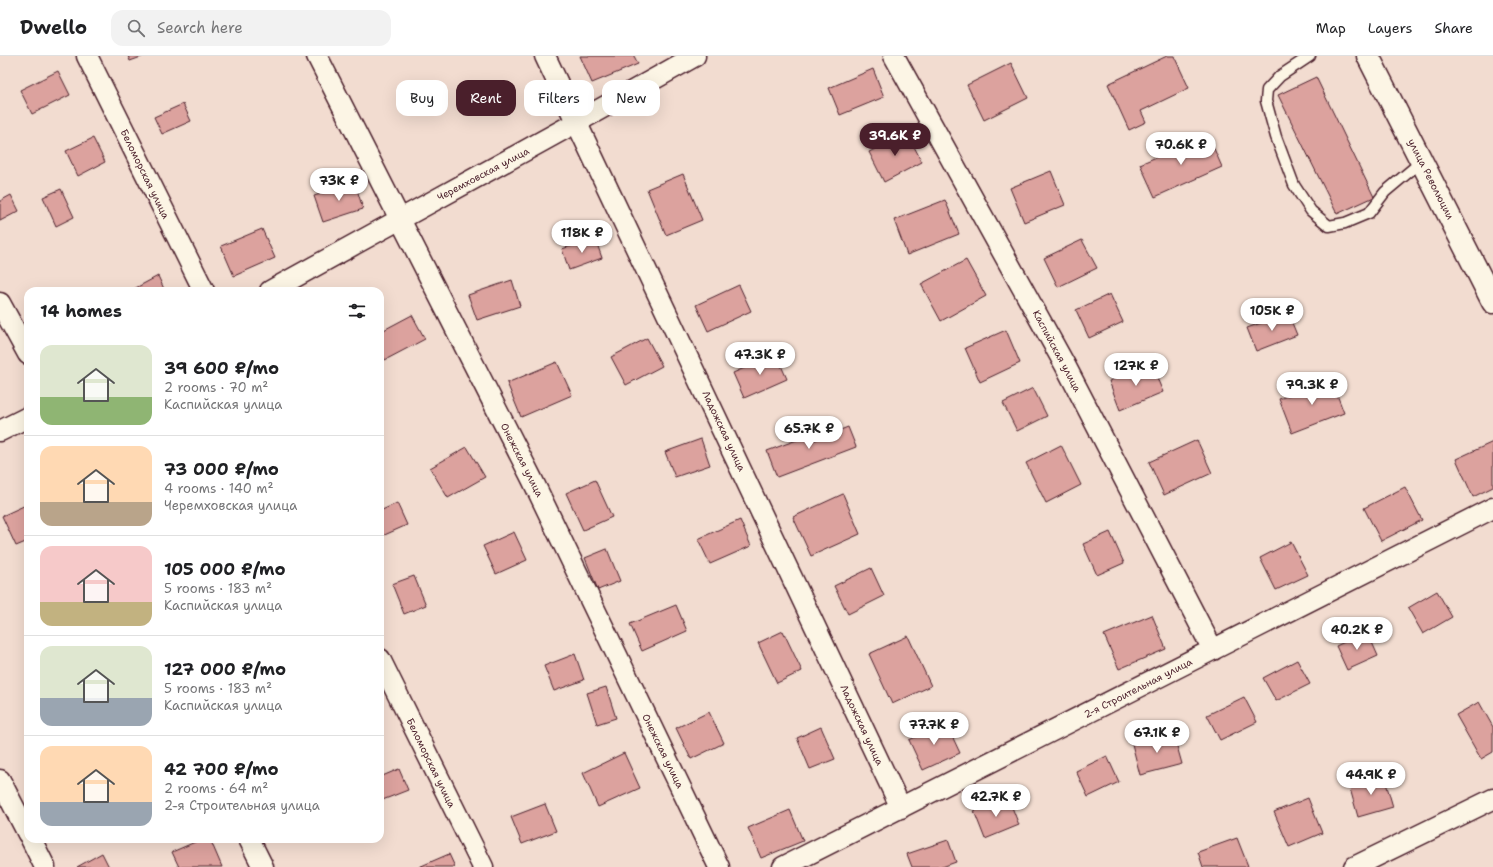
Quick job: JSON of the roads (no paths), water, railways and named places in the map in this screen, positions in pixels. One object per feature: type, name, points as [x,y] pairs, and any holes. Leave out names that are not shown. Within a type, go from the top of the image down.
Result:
[{"type":"street","name":"Беломорская улица","points":[[87,56],[202,287]]},
{"type":"street","name":"Онежская улица","points":[[317,56],[532,479],[719,867]]},
{"type":"street","name":"Ладожская улица","points":[[545,56],[901,808]]},
{"type":"street","name":"Черемховская улица","points":[[277,287],[399,219],[578,123],[695,56]]},
{"type":"street","name":"Каспийская улица","points":[[894,56],[1065,365],[1213,650]]},
{"type":"street","name":"улица Революции","points":[[1368,56],[1493,302]]},
{"type":"street","points":[[0,303],[24,347]]},
{"type":"street","points":[[0,431],[24,419]]},
{"type":"street","name":"2-я Строительная улица","points":[[783,867],[1493,508]]},
{"type":"street","name":"Беломорская улица","points":[[384,667],[483,867]]},
{"type":"street","points":[[0,780],[24,826]]},
{"type":"street","points":[[1354,867],[1493,799]]},
{"type":"street","points":[[33,843],[45,867]]},
{"type":"street","points":[[251,843],[263,867]]},
{"type":"lane","points":[[1310,56],[1280,76],[1267,90],[1266,100],[1276,137],[1294,186],[1311,211],[1329,226],[1346,223],[1369,213],[1385,192],[1422,161]]}]
